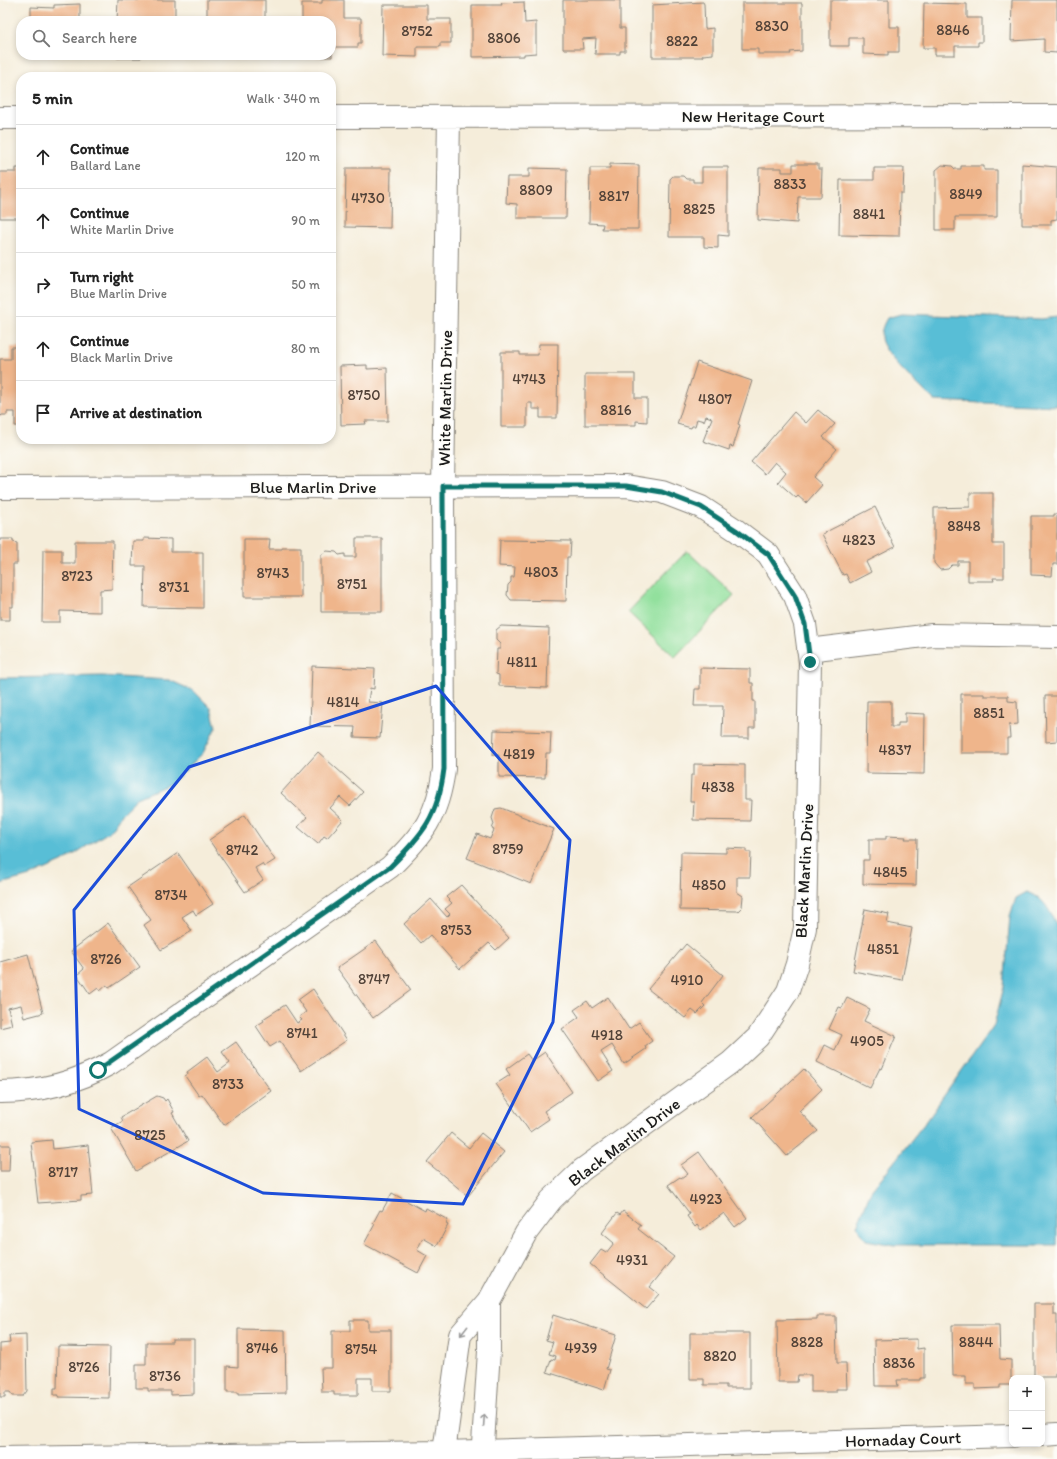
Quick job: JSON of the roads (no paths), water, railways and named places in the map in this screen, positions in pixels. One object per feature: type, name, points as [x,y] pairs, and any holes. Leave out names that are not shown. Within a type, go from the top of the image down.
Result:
[{"type":"street","name":"New Heritage Court","points":[[336,117],[1057,116]]},
{"type":"street","name":"White Marlin Drive","points":[[0,1092],[22,1092],[51,1087],[76,1080],[111,1063],[390,867],[417,841],[428,825],[438,799],[444,769],[443,486],[449,117]]},
{"type":"street","points":[[0,118],[16,118]]},
{"type":"street","name":"Blue Marlin Drive","points":[[0,488],[626,486]]},
{"type":"street","name":"Black Marlin Drive","points":[[443,1456],[460,1335],[489,1301],[526,1233],[551,1200],[582,1170],[730,1063],[758,1037],[788,991],[797,964],[805,928],[810,662],[805,624],[795,596],[768,554],[736,530],[701,507],[662,492],[626,486]]},
{"type":"street","points":[[808,650],[932,635],[1057,637]]},
{"type":"street","name":"Black Marlin Drive","points":[[482,1454],[489,1351],[489,1301]]},
{"type":"street","points":[[1045,1435],[1057,1434]]},
{"type":"street","name":"Hornaday Court","points":[[0,1458],[443,1456],[1009,1436]]},
{"type":"water","points":[[901,314],[1042,319],[1057,317],[1057,406],[935,401],[899,366],[886,350],[882,342],[881,333],[887,318]]},
{"type":"water","points":[[102,676],[169,680],[194,691],[211,708],[216,727],[203,753],[172,783],[137,798],[122,813],[110,831],[62,862],[30,876],[0,884],[0,678]]},
{"type":"water","points":[[1027,892],[1038,898],[1046,905],[1057,926],[1057,1245],[894,1245],[866,1240],[857,1226],[871,1191],[924,1124],[994,1025],[1004,987],[1010,916],[1016,898]]}]
